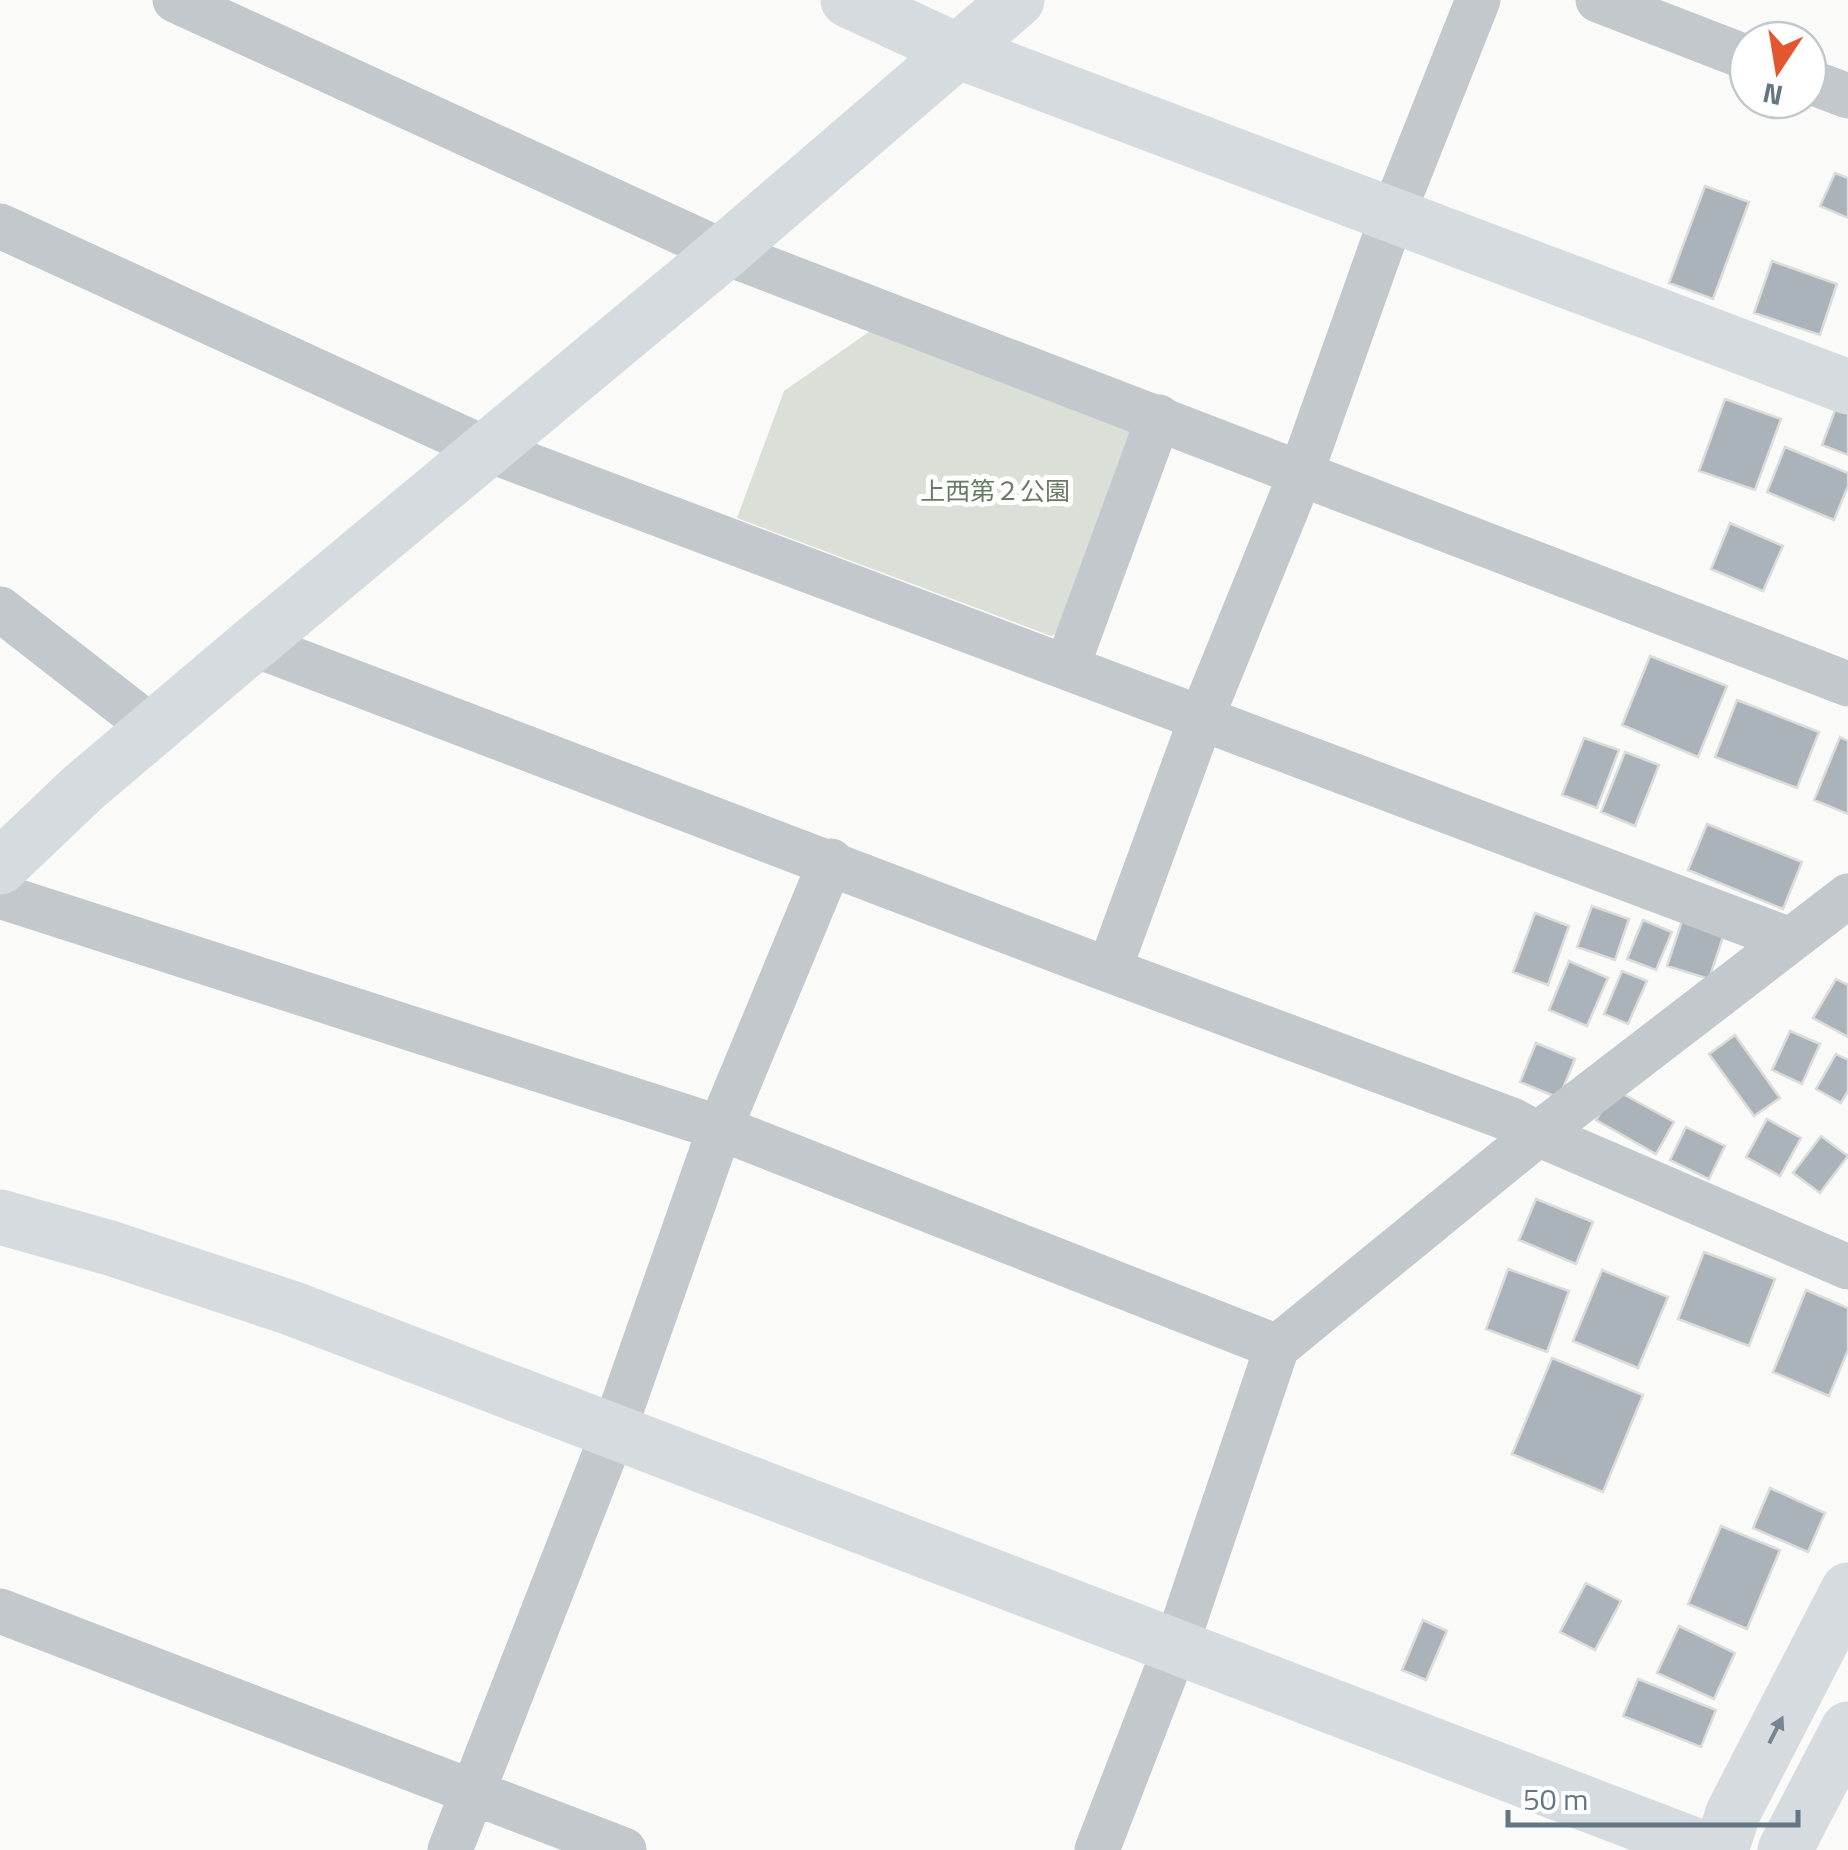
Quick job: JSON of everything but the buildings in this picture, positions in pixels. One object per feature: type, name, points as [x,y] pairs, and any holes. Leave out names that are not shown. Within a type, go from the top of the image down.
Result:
[{"type":"street","points":[[175,0],[724,252],[1848,684]]},
{"type":"street","points":[[848,0],[960,52],[1848,387]]},
{"type":"street","points":[[0,868],[83,788],[724,252],[1018,0]]},
{"type":"street","points":[[1109,970],[1201,719],[1300,476],[1392,214],[1478,0]]},
{"type":"street","points":[[1598,0],[1728,50]]},
{"type":"street","points":[[0,226],[486,449],[1790,940]]},
{"type":"street","points":[[1066,667],[1159,417]]},
{"type":"street","points":[[0,609],[154,729]]},
{"type":"street","points":[[253,644],[1512,1120],[1848,1268]]},
{"type":"street","points":[[450,1850],[613,1432],[720,1128],[831,861]]},
{"type":"street","points":[[0,896],[720,1128],[1277,1347]]},
{"type":"street","points":[[1097,1850],[1176,1646],[1277,1347],[1538,1134],[1848,896]]},
{"type":"street","points":[[0,1217],[110,1248],[290,1308],[1707,1850]]},
{"type":"street","points":[[1720,1850],[1733,1812],[1848,1590]]},
{"type":"street","points":[[0,1610],[624,1850]]},
{"type":"street","points":[[1785,1850],[1848,1729]]},
{"type":"green space","name":"上西第２公園","points":[[876,327],[1136,417],[1073,627],[1051,636],[737,518],[784,391]]}]
